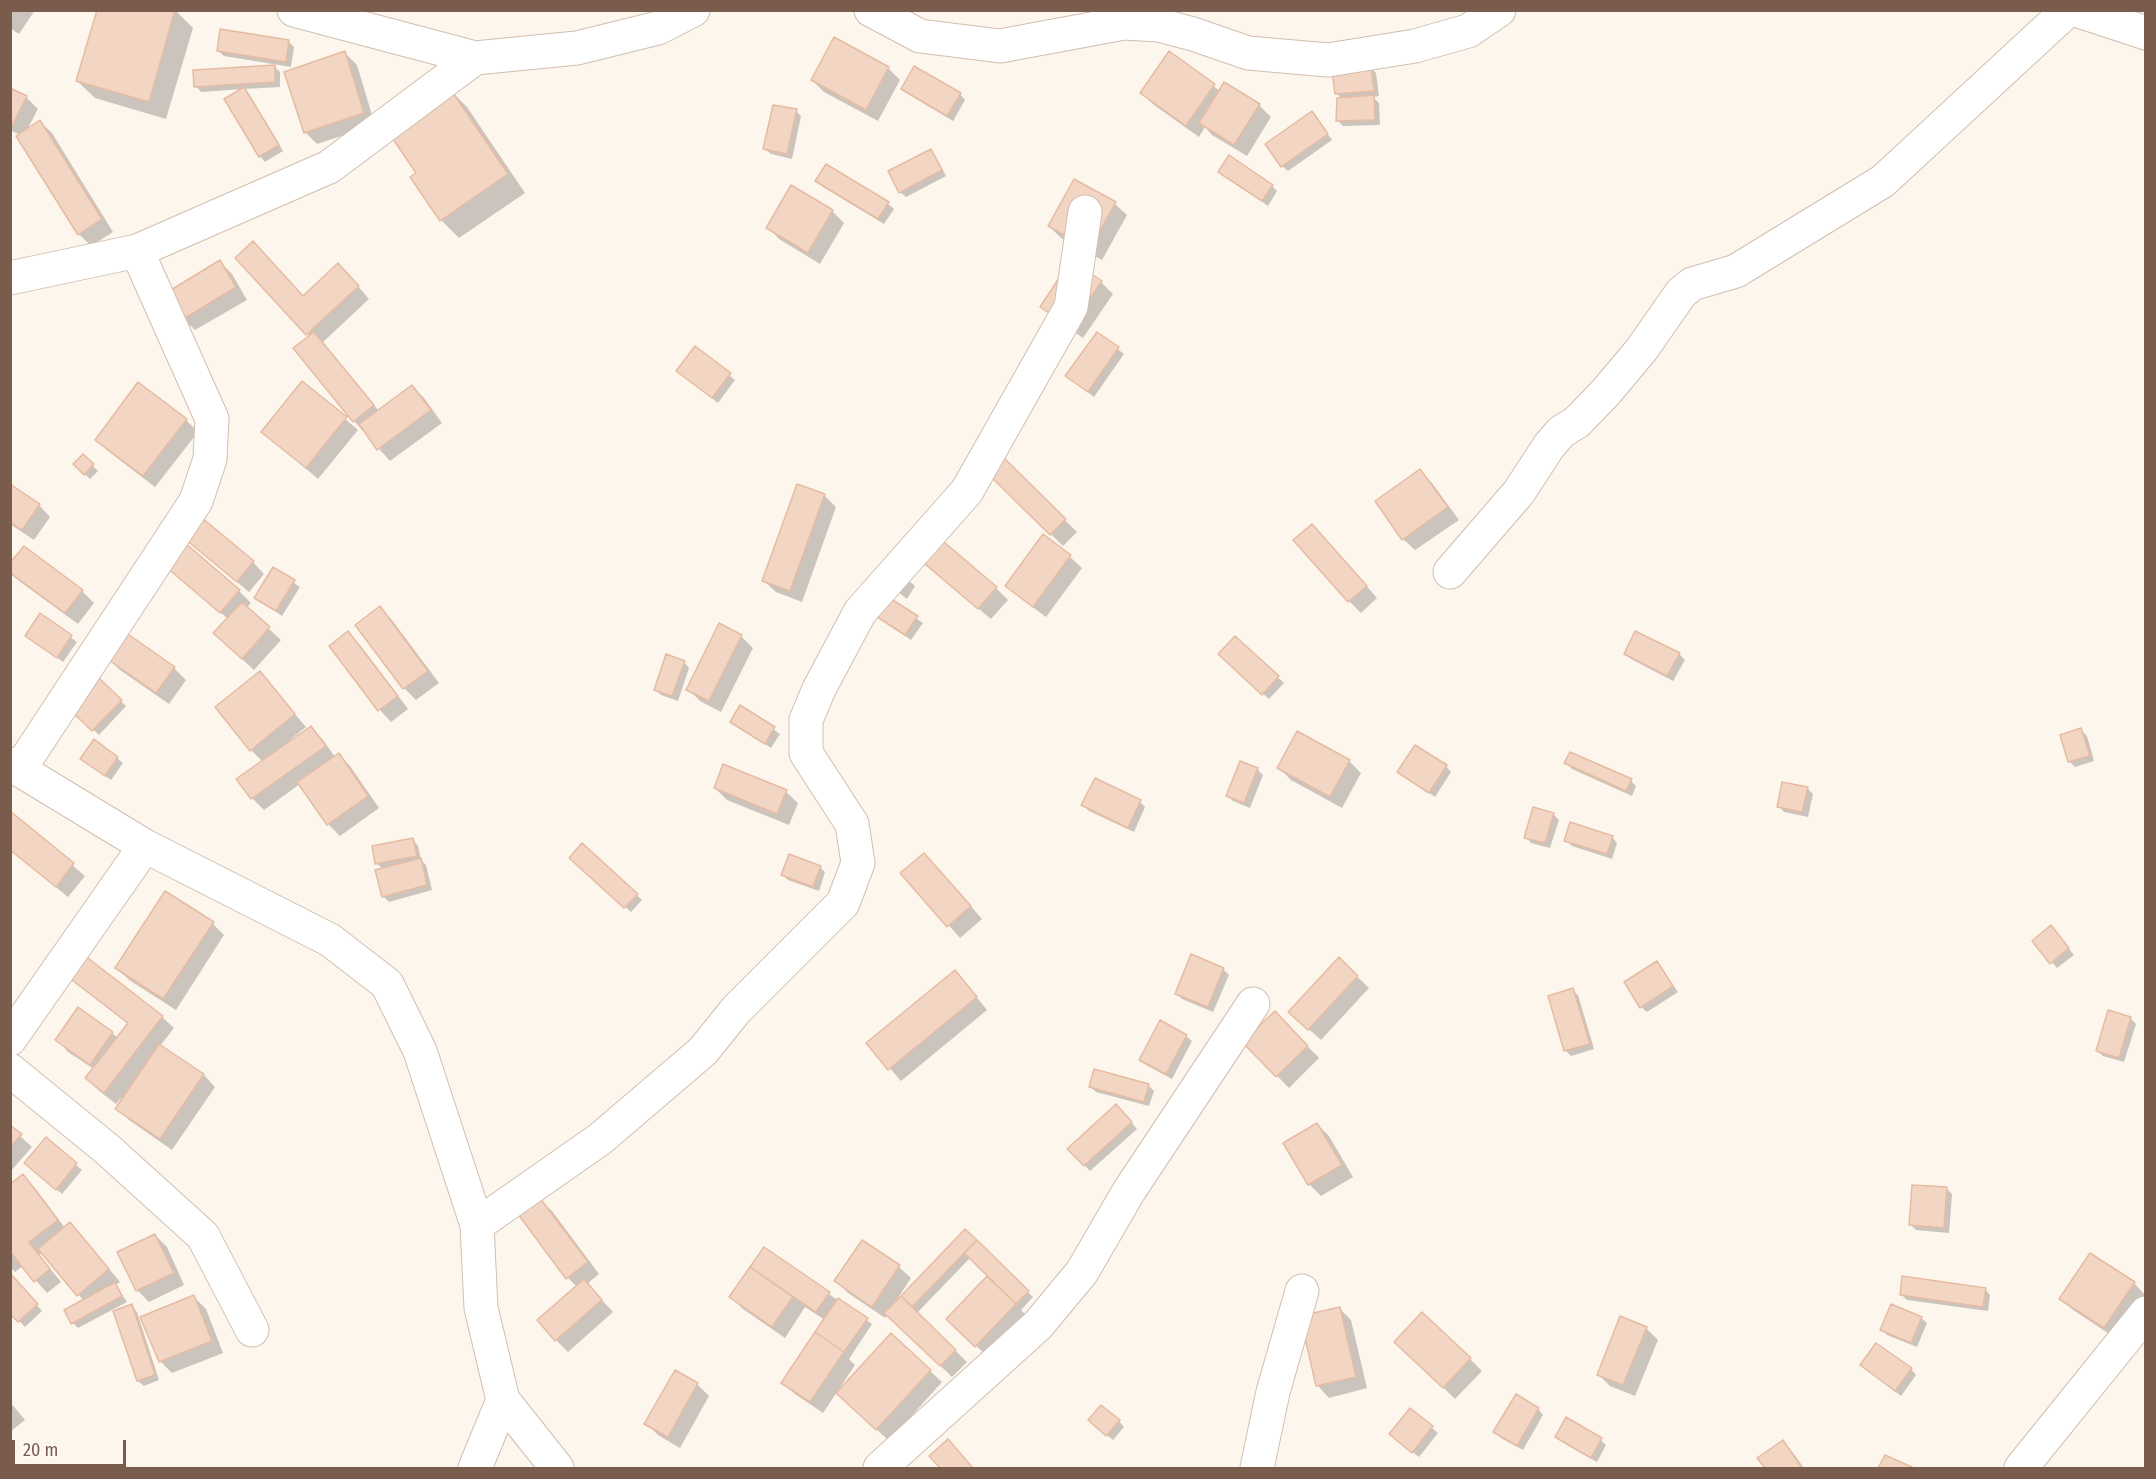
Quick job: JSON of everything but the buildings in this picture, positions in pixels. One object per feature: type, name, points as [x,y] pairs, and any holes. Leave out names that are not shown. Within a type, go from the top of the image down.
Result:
[{"type":"street","points":[[294,10],[475,58],[577,48],[658,28],[693,10]]},
{"type":"street","points":[[871,10],[920,36],[1000,46],[1124,23],[1159,25],[1248,53],[1328,60],[1415,46],[1468,31],[1499,10]]},
{"type":"street","points":[[1450,572],[1519,492],[1549,446],[1561,432],[1577,422],[1642,350],[1681,293],[1692,284],[1736,272],[1883,181],[2068,10]]},
{"type":"street","points":[[2076,10],[2145,33]]},
{"type":"street","points":[[10,278],[137,251],[328,167],[475,58]]},
{"type":"street","points":[[477,1225],[600,1138],[703,1051],[736,1010],[843,903],[858,863],[852,824],[806,753],[806,720],[819,689],[860,612],[967,491],[1071,307],[1085,212]]},
{"type":"street","points":[[137,251],[212,419],[210,459],[196,501],[15,767],[145,846],[330,940],[387,984],[420,1051],[477,1225],[481,1308],[503,1400],[557,1468]]},
{"type":"street","points":[[10,1039],[145,846]]},
{"type":"street","points":[[880,1468],[1038,1325],[1082,1272],[1129,1191],[1253,1004]]},
{"type":"street","points":[[10,1070],[107,1149],[203,1236],[252,1330]]},
{"type":"street","points":[[1257,1468],[1273,1392],[1302,1291]]},
{"type":"street","points":[[2021,1468],[2145,1313]]},
{"type":"street","points":[[475,1468],[503,1400]]}]
